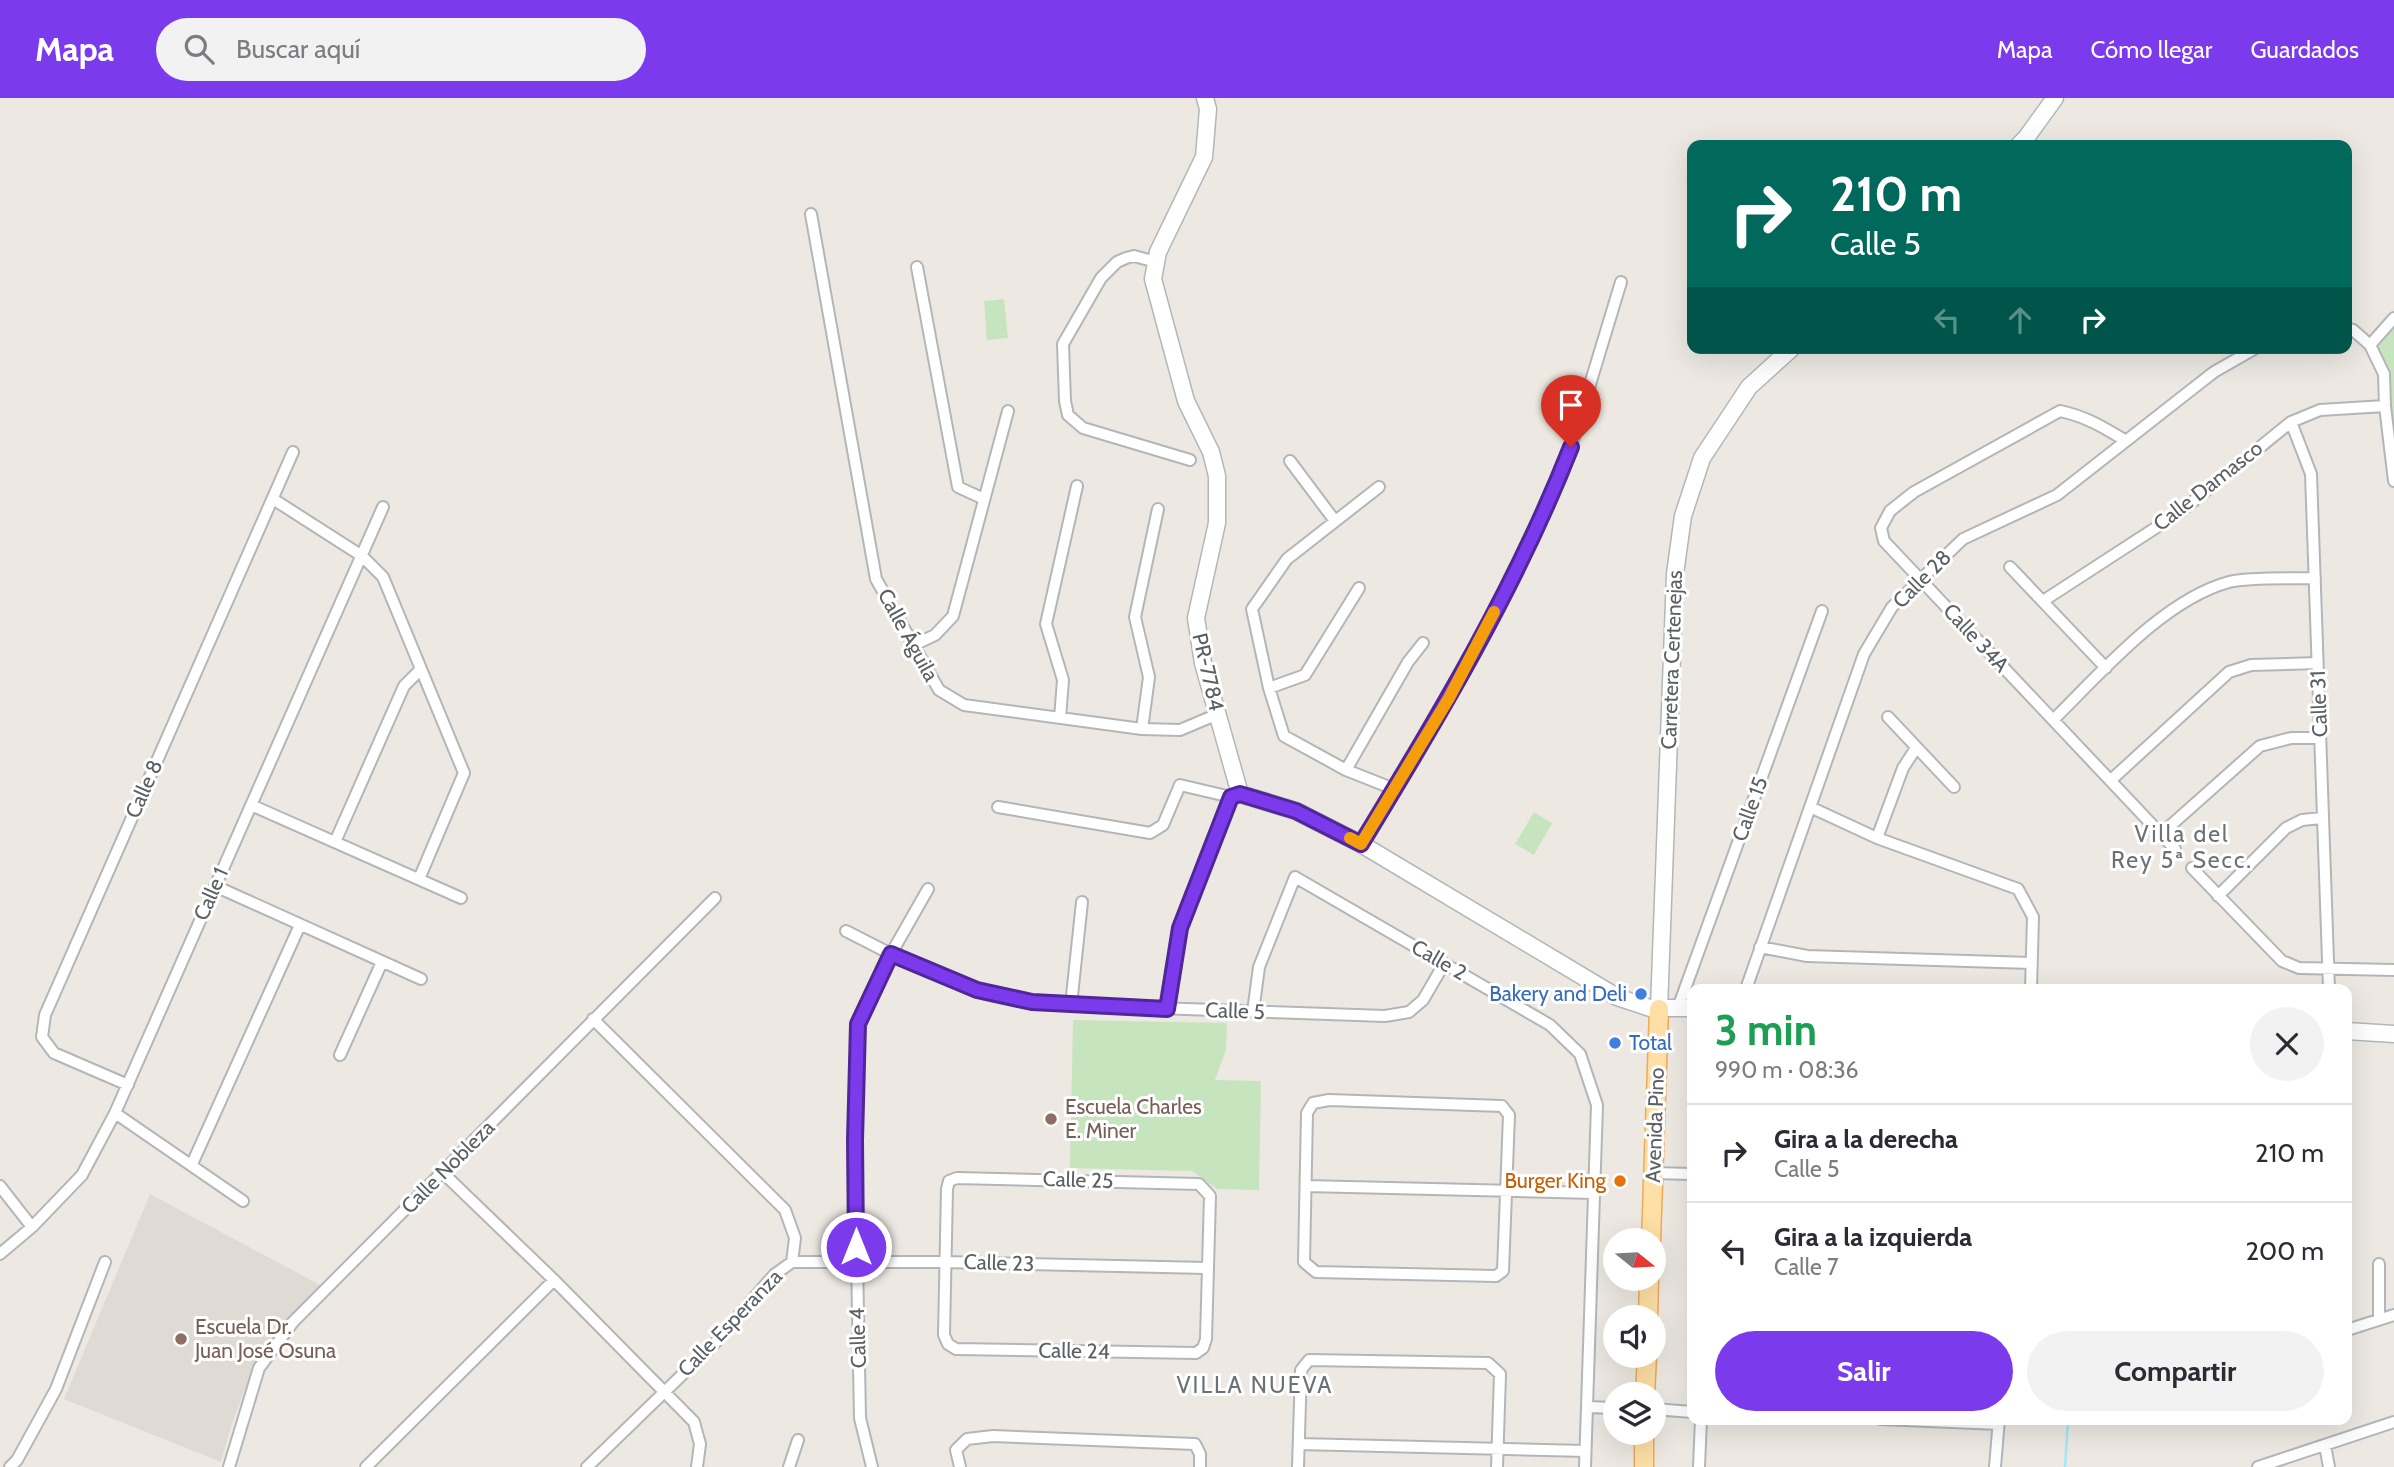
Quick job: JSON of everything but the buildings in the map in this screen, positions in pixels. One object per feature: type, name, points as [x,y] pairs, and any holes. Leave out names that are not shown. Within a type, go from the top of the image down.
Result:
[{"type":"main road","name":"Avenida Pino","points":[[1651,1228],[1659,1009]]},
{"type":"main road","points":[[1644,1445],[1644,1467]]},
{"type":"street","name":"PR-7784","points":[[1205,98],[1208,108],[1204,157],[1158,252],[1153,279],[1186,401],[1211,452],[1217,476],[1217,523],[1196,618],[1203,663],[1218,713],[1236,795]]},
{"type":"street","points":[[2024,140],[2055,98]]},
{"type":"street","name":"Calle Águila","points":[[811,214],[876,579],[939,690],[964,705],[1142,729],[1180,730],[1218,713]]},
{"type":"street","points":[[1156,262],[1134,256],[1126,258],[1117,262],[1101,278],[1063,344],[1065,401],[1068,415],[1083,428],[1190,460]]},
{"type":"street","points":[[917,267],[958,487],[984,499]]},
{"type":"street","points":[[1361,844],[1449,698],[1544,514],[1571,447],[1621,282]]},
{"type":"street","points":[[2370,345],[2394,318]]},
{"type":"street","points":[[2352,330],[2370,345],[2384,374],[2394,481]]},
{"type":"street","name":"Carretera Certenejas","points":[[1659,1009],[1675,574],[1683,516],[1702,458],[1749,387],[1786,354]]},
{"type":"street","name":"Calle 28","points":[[1748,984],[1864,654],[1892,607],[1963,539],[2057,495],[2214,372],[2246,354]]},
{"type":"street","name":"Calle Damasco","points":[[2043,601],[2180,512],[2291,422],[2320,410],[2385,406]]},
{"type":"street","points":[[914,645],[935,635],[953,615],[1008,411]]},
{"type":"street","name":"Calle 34A","points":[[2126,441],[2101,425],[2060,411],[1914,492],[1890,511],[1881,528],[1884,541],[2175,849]]},
{"type":"street","name":"Calle 31","points":[[2291,422],[2311,474],[2329,984]]},
{"type":"street","name":"Calle 8","points":[[128,1085],[54,1053],[42,1037],[45,1015],[293,452]]},
{"type":"street","points":[[1290,461],[1335,521]]},
{"type":"street","points":[[1060,718],[1063,680],[1046,624],[1077,486]]},
{"type":"street","points":[[1379,487],[1287,559],[1252,609],[1269,688],[1284,736],[1346,770],[1394,789]]},
{"type":"street","points":[[273,499],[362,555],[383,577],[464,773],[419,879]]},
{"type":"street","name":"Calle 1","points":[[0,1254],[32,1227],[82,1175],[115,1113],[383,507]]},
{"type":"street","points":[[1142,729],[1149,677],[1135,617],[1158,509]]},
{"type":"street","points":[[2010,567],[2106,668]]},
{"type":"street","points":[[2053,720],[2161,618],[2199,593],[2231,581],[2315,578]]},
{"type":"street","points":[[1269,688],[1305,675],[1359,588]]},
{"type":"street","name":"Calle 15","points":[[1693,984],[1822,611]]},
{"type":"street","points":[[1346,770],[1408,662],[1423,643]]},
{"type":"street","points":[[2111,780],[2229,672],[2251,665],[2317,663]]},
{"type":"street","points":[[335,842],[404,686],[421,669]]},
{"type":"street","points":[[1888,717],[1954,787]]},
{"type":"street","points":[[2161,834],[2260,746],[2291,738],[2319,738]]},
{"type":"street","points":[[1877,838],[1903,768],[1916,748]]},
{"type":"street","points":[[998,807],[1150,833],[1163,825],[1180,785],[1236,795],[1296,811],[1361,844],[1617,997],[1659,1009],[1685,1008]]},
{"type":"street","points":[[1167,1009],[1180,928],[1236,795]]},
{"type":"street","points":[[251,804],[461,898]]},
{"type":"street","points":[[1810,807],[1877,838],[2018,889],[2033,917],[2031,984]]},
{"type":"street","points":[[2218,896],[2286,828],[2302,820],[2322,818]]},
{"type":"street","points":[[2192,868],[2282,961],[2299,968],[2394,970]]},
{"type":"street","name":"Calle 2","points":[[1253,1012],[1259,967],[1295,877],[1550,1025],[1580,1054],[1597,1105],[1584,1467]]},
{"type":"street","points":[[215,886],[421,979]]},
{"type":"street","name":"Calle 4","points":[[872,1467],[860,1418],[855,1140],[858,1024],[891,954],[928,889]]},
{"type":"street","name":"Calle Nobleza","points":[[229,1467],[259,1368],[293,1322],[715,898]]},
{"type":"street","points":[[1071,1005],[1082,902]]},
{"type":"street","points":[[192,1164],[300,925]]},
{"type":"street","name":"Calle 5","points":[[846,930],[891,954],[977,990],[1032,1002],[1071,1005],[1384,1016],[1409,1012],[1423,1000],[1444,964]]},
{"type":"street","points":[[1760,947],[1807,956],[2031,963]]},
{"type":"street","points":[[340,1055],[382,962]]},
{"type":"street","name":"Calle Esperanza","points":[[587,1467],[716,1342],[774,1275],[792,1262],[795,1238],[785,1210],[593,1019]]},
{"type":"street","points":[[2352,1031],[2394,1034]]},
{"type":"street","points":[[1329,1100],[1502,1107],[1509,1115],[1503,1271],[1496,1276],[1316,1272],[1304,1262],[1306,1186],[1307,1113],[1313,1102],[1329,1100]]},
{"type":"street","points":[[115,1113],[243,1201]]},
{"type":"street","points":[[443,1172],[694,1422],[700,1444],[697,1467]]},
{"type":"street","points":[[1653,1173],[1687,1174]]},
{"type":"street","name":"Calle 25","points":[[944,1262],[949,1181],[957,1178],[1047,1179],[1199,1184],[1210,1196],[1206,1268]]},
{"type":"street","points":[[0,1186],[32,1227]]},
{"type":"street","points":[[1306,1186],[1594,1193]]},
{"type":"street","points":[[9,1467],[18,1460],[56,1389],[104,1262]]},
{"type":"street","name":"Calle 23","points":[[792,1262],[944,1262],[1206,1268]]},
{"type":"street","name":"Calle 24","points":[[944,1262],[944,1335],[948,1344],[956,1349],[1196,1353],[1203,1348],[1206,1339],[1206,1268]]},
{"type":"street","points":[[2379,1264],[2379,1320]]},
{"type":"street","points":[[366,1467],[554,1280]]},
{"type":"street","points":[[2352,1328],[2394,1315]]},
{"type":"street","points":[[1298,1467],[1301,1370],[1309,1360],[1488,1363],[1500,1374],[1497,1467]]},
{"type":"street","points":[[1587,1407],[1603,1408]]},
{"type":"street","points":[[1666,1410],[1687,1412]]},
{"type":"street","points":[[2258,1467],[2394,1422]]},
{"type":"street","points":[[1699,1467],[1701,1425]]},
{"type":"street","points":[[1995,1467],[1998,1425]]},
{"type":"street","points":[[960,1467],[956,1450],[967,1439],[993,1436],[1195,1444],[1200,1454],[1200,1467]]},
{"type":"street","points":[[789,1467],[798,1440]]},
{"type":"street","points":[[1299,1444],[1585,1451]]},
{"type":"street","points":[[2325,1445],[2329,1467]]},
{"type":"shaded area","name":"Escuela Dr. Juan José Osuna","points":[[150,1194],[322,1286],[288,1317],[256,1361],[232,1423],[221,1462],[64,1399]]},
{"type":"green space","points":[[1004,299],[1008,338],[987,340],[984,301]]},
{"type":"green space","points":[[2394,323],[2394,453],[2381,367],[2370,345]]},
{"type":"green space","points":[[1534,812],[1552,823],[1534,855],[1515,844]]},
{"type":"green space","points":[[1073,1020],[1227,1023],[1226,1050],[1215,1080],[1261,1081],[1259,1190],[1217,1189],[1192,1171],[1070,1168]]},
{"type":"waterway","points":[[2065,1467],[2068,1425]]},
{"type":"slow traffic","points":[[1350,838],[1361,844],[1449,698],[1494,612]]},
{"type":"place","name":"Bakery and Deli","points":[[1641,994]]},
{"type":"place","name":"Total","points":[[1615,1043]]},
{"type":"place","name":"Escuela Charles E. Miner","points":[[1051,1119]]},
{"type":"place","name":"Burger King","points":[[1620,1181]]},
{"type":"place","name":"Escuela Dr. Juan José Osuna","points":[[181,1339]]},
{"type":"district","name":"Villa del Rey 5ª Secc.","points":[[2182,847]]},
{"type":"district","name":"VILLA NUEVA","points":[[1255,1385]]},
{"type":"route","points":[[856,1247],[858,1024],[891,954],[977,990],[1032,1002],[1167,1009],[1180,928],[1231,797],[1240,794],[1296,811],[1361,844],[1449,698],[1544,514],[1571,447]]}]
